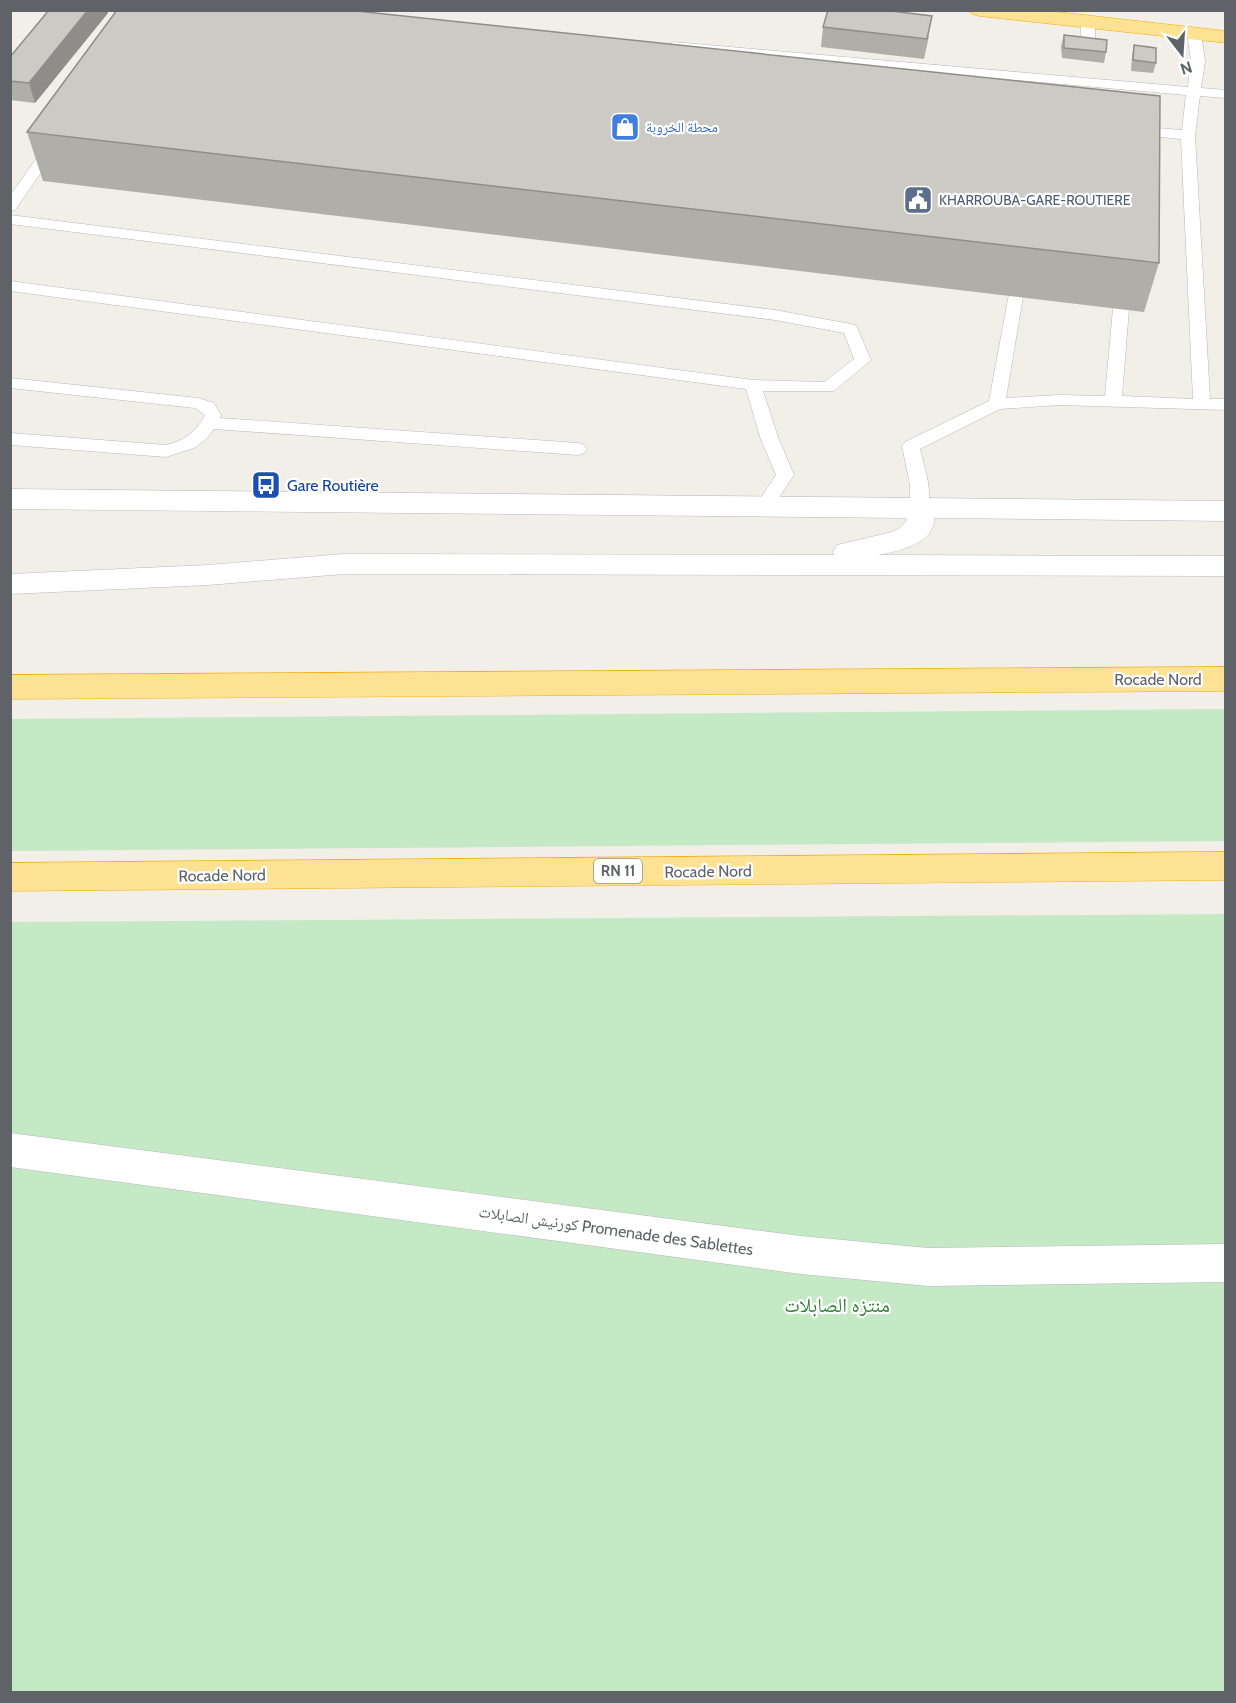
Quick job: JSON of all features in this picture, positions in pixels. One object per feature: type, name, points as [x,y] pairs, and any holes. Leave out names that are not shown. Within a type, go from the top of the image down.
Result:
[{"type":"highway","points":[[979,10],[1226,37]]},
{"type":"highway","name":"Rocade Nord","points":[[10,687],[1226,679]]},
{"type":"highway","name":"Rocade Nord","points":[[10,877],[1226,866]]},
{"type":"street","points":[[10,499],[1226,511]]},
{"type":"street","points":[[794,565],[910,535],[921,522],[919,508]]},
{"type":"street","points":[[10,584],[208,575],[344,564],[1226,566]]},
{"type":"street","name":"كورنيش الصابلات Promenade des Sablettes","points":[[10,1150],[801,1255],[902,1265],[928,1267],[1226,1263]]},
{"type":"lane","points":[[1088,22],[1088,49]]},
{"type":"lane","points":[[1194,33],[1198,61],[1188,135],[1203,403]]},
{"type":"lane","points":[[664,45],[1083,75],[1194,92],[1226,94]]},
{"type":"lane","points":[[1069,100],[1083,75]]},
{"type":"lane","points":[[1116,128],[1137,137],[1188,135]]},
{"type":"lane","points":[[10,207],[63,131]]},
{"type":"lane","points":[[10,219],[775,315],[850,329],[863,360],[828,387],[753,385],[10,286]]},
{"type":"lane","points":[[997,404],[1015,297]]},
{"type":"lane","points":[[1113,402],[1121,309]]},
{"type":"lane","points":[[10,383],[198,403],[211,411],[213,415],[199,437],[190,444],[166,451],[10,439]]},
{"type":"lane","points":[[753,385],[769,437],[785,475],[765,507]]},
{"type":"lane","points":[[919,508],[919,485],[911,446],[997,404],[1059,400],[1226,405]]},
{"type":"lane","points":[[209,423],[578,449]]},
{"type":"green space","points":[[1225,709],[1225,841],[11,851],[11,719]]},
{"type":"green space","name":"منتزه الصابلات","points":[[1225,914],[1225,1692],[11,1692],[11,922]]},
{"type":"building","points":[[49,10],[88,10],[29,83],[10,81],[10,57]]},
{"type":"building","points":[[117,10],[347,10],[1160,96],[1159,263],[27,132]]},
{"type":"building","points":[[828,10],[883,10],[932,16],[927,39],[823,27]]},
{"type":"building","points":[[1064,35],[1107,40],[1106,52],[1064,48]]},
{"type":"building","points":[[1134,45],[1156,48],[1156,63],[1133,60]]},
{"type":"place","name":"محطة الخروبة","points":[[625,127]]},
{"type":"place","name":"KHARROUBA-GARE-ROUTIERE","points":[[918,200]]},
{"type":"place","name":"Gare Routière","points":[[266,485]]}]
